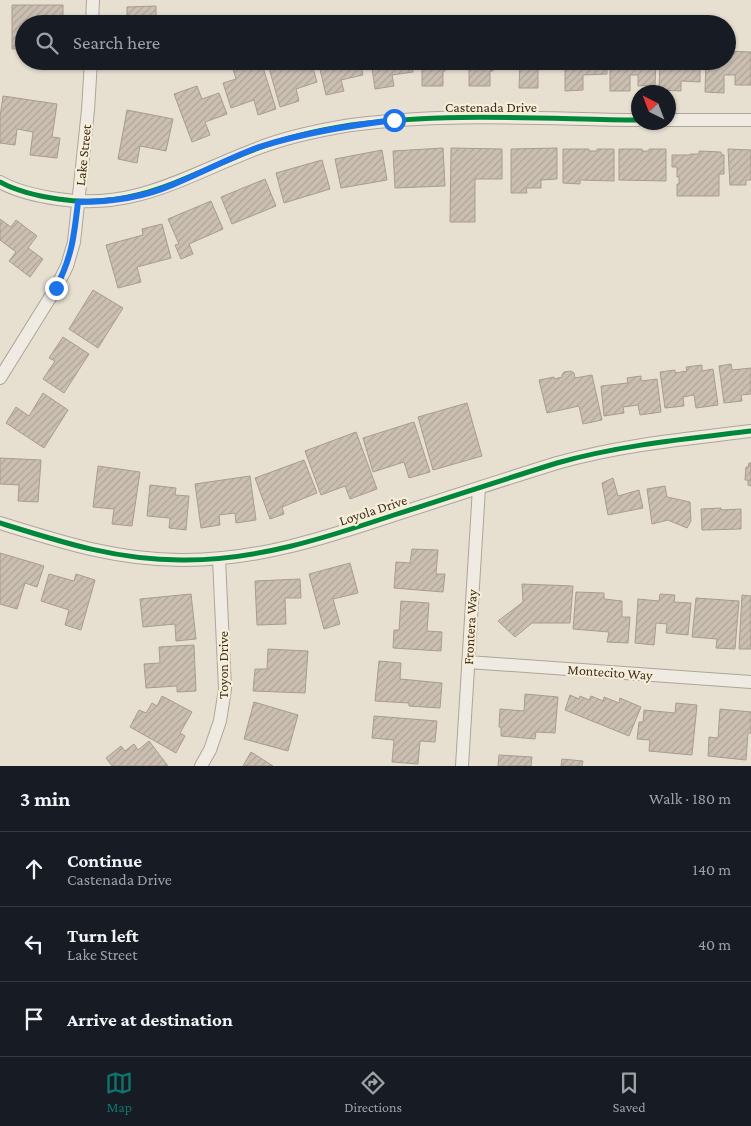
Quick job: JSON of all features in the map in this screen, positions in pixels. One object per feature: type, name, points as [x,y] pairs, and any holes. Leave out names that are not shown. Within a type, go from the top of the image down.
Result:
[{"type":"street","points":[[92,15],[93,0]]},
{"type":"street","name":"Lake Street","points":[[0,378],[56,288],[67,266],[74,242],[90,70]]},
{"type":"street","name":"Castenada Drive","points":[[0,182],[35,196],[78,202],[106,202],[139,196],[170,186],[216,164],[258,148],[301,135],[349,126],[394,120],[437,118],[631,120]]},
{"type":"street","points":[[676,120],[751,120]]},
{"type":"street","name":"Loyola Drive","points":[[0,523],[80,548],[111,554],[180,560],[219,559],[257,554],[309,542],[594,452],[634,445],[751,431]]},
{"type":"street","name":"Frontera Way","points":[[462,766],[479,488]]},
{"type":"street","name":"Toyon Drive","points":[[201,766],[210,750],[220,720],[225,688],[219,559]]},
{"type":"street","name":"Montecito Way","points":[[468,662],[751,682]]},
{"type":"building","points":[[12,5],[63,5],[63,15],[15,15],[15,49],[12,49]]},
{"type":"building","points":[[156,6],[156,15],[127,15],[127,7]]},
{"type":"building","points":[[736,51],[751,52],[751,85],[735,85],[735,75],[724,75],[724,93],[705,92],[706,70],[736,70]]},
{"type":"building","points":[[233,70],[264,70],[276,109],[258,115],[254,100],[231,108],[223,83],[236,79]]},
{"type":"building","points":[[270,70],[314,70],[317,82],[296,89],[299,101],[280,107]]},
{"type":"building","points":[[320,70],[362,70],[363,75],[341,80],[344,91],[326,95]]},
{"type":"building","points":[[372,70],[413,70],[413,72],[392,75],[394,86],[375,89]]},
{"type":"building","points":[[422,70],[445,70],[443,71],[443,86],[422,86]]},
{"type":"building","points":[[469,70],[493,70],[490,71],[490,86],[469,86]]},
{"type":"building","points":[[520,70],[538,70],[538,88],[519,88]]},
{"type":"building","points":[[565,70],[607,70],[607,74],[583,75],[583,90],[565,91]]},
{"type":"building","points":[[610,70],[656,70],[655,85],[638,85],[638,75],[630,75],[630,91],[610,91]]},
{"type":"building","points":[[660,70],[700,70],[700,82],[681,81],[681,91],[676,91],[676,85],[659,85]]},
{"type":"building","points":[[197,86],[202,99],[219,93],[227,114],[205,122],[210,135],[192,142],[174,94]]},
{"type":"building","points":[[3,96],[57,104],[52,137],[60,138],[57,158],[30,155],[33,132],[17,129],[15,145],[0,143],[0,117]]},
{"type":"building","points":[[127,110],[173,119],[166,151],[140,146],[137,163],[118,159]]},
{"type":"building","points":[[443,148],[445,186],[395,188],[393,151]]},
{"type":"building","points":[[451,148],[502,149],[502,179],[475,179],[475,222],[450,222]]},
{"type":"building","points":[[557,148],[557,179],[541,180],[541,188],[526,188],[527,193],[511,193],[511,149]]},
{"type":"building","points":[[563,149],[589,149],[589,151],[597,151],[597,149],[614,149],[614,181],[580,180],[580,184],[563,183]]},
{"type":"building","points":[[619,149],[642,149],[642,151],[649,151],[649,149],[666,149],[666,181],[619,180]]},
{"type":"building","points":[[728,149],[751,150],[751,180],[746,180],[746,185],[730,185]]},
{"type":"building","points":[[382,150],[387,180],[341,188],[335,159]]},
{"type":"building","points":[[699,151],[721,152],[724,155],[724,174],[719,174],[719,196],[677,196],[679,177],[677,177],[677,167],[672,167],[672,155],[699,154]]},
{"type":"building","points":[[322,160],[330,189],[284,203],[276,173]]},
{"type":"building","points":[[265,179],[276,206],[232,224],[221,197]]},
{"type":"building","points":[[211,201],[223,229],[189,244],[193,254],[181,259],[175,245],[179,244],[168,219]]},
{"type":"building","points":[[0,219],[11,227],[16,220],[37,236],[28,248],[43,259],[30,277],[9,261],[16,252],[0,240]]},
{"type":"building","points":[[162,224],[171,258],[137,267],[141,282],[118,288],[106,245],[143,235],[142,229]]},
{"type":"building","points":[[93,290],[123,308],[98,348],[69,329]]},
{"type":"building","points":[[63,337],[89,354],[64,393],[43,379],[55,361],[49,358]]},
{"type":"building","points":[[731,364],[732,370],[751,368],[751,394],[741,395],[742,401],[724,403],[719,366]]},
{"type":"building","points":[[702,365],[702,371],[713,369],[718,405],[696,408],[694,395],[683,397],[684,406],[665,408],[660,372],[675,370],[675,373],[687,371],[686,367]]},
{"type":"building","points":[[571,371],[574,373],[575,378],[592,375],[602,420],[583,424],[579,406],[547,413],[539,380],[562,377],[564,372]]},
{"type":"building","points":[[641,376],[641,381],[657,379],[661,412],[640,415],[638,405],[623,407],[624,413],[604,416],[601,386],[628,383],[627,378]]},
{"type":"building","points":[[43,393],[68,410],[44,448],[6,423],[16,407],[29,416]]},
{"type":"building","points":[[467,403],[482,456],[433,470],[418,417]]},
{"type":"building","points":[[414,422],[430,472],[409,478],[404,462],[373,472],[363,438]]},
{"type":"building","points":[[356,432],[377,489],[350,499],[345,486],[321,495],[305,451]]},
{"type":"building","points":[[0,458],[41,460],[38,502],[18,501],[19,485],[0,484]]},
{"type":"building","points":[[304,460],[317,493],[282,507],[284,514],[270,519],[255,478]]},
{"type":"building","points":[[749,463],[751,463],[751,486],[748,485],[748,480],[745,480],[746,467],[748,467]]},
{"type":"building","points":[[98,466],[140,472],[132,526],[112,524],[114,509],[93,507]]},
{"type":"building","points":[[250,476],[256,520],[236,523],[235,513],[219,515],[220,525],[201,528],[195,484]]},
{"type":"building","points":[[613,478],[618,496],[639,490],[643,508],[608,515],[602,483]]},
{"type":"building","points":[[150,485],[176,488],[175,495],[189,496],[186,530],[169,528],[170,518],[147,516]]},
{"type":"building","points":[[665,486],[667,497],[690,502],[691,521],[687,528],[668,520],[652,524],[647,489]]},
{"type":"building","points":[[721,508],[721,510],[741,509],[741,529],[702,530],[701,509]]},
{"type":"building","points":[[412,549],[438,550],[436,574],[445,574],[443,592],[394,588],[396,562],[410,563]]},
{"type":"building","points":[[0,553],[44,566],[37,587],[25,583],[17,609],[0,604]]},
{"type":"building","points":[[350,563],[358,593],[333,599],[340,624],[324,629],[309,574]]},
{"type":"building","points":[[49,574],[74,581],[76,574],[95,580],[81,630],[65,625],[69,610],[41,601]]},
{"type":"building","points":[[300,579],[301,598],[285,598],[286,624],[257,625],[255,581]]},
{"type":"building","points":[[522,584],[573,586],[570,623],[532,623],[515,637],[498,621],[523,602]]},
{"type":"building","points":[[576,592],[604,593],[604,599],[622,601],[622,617],[630,617],[628,643],[607,642],[609,632],[573,629]]},
{"type":"building","points":[[191,594],[196,639],[176,641],[175,624],[143,627],[140,599]]},
{"type":"building","points":[[660,594],[675,595],[674,602],[691,603],[688,635],[666,633],[667,624],[656,623],[654,645],[635,643],[638,599],[659,601]]},
{"type":"building","points":[[742,595],[751,596],[751,649],[739,649]]},
{"type":"building","points":[[696,598],[739,601],[735,649],[716,648],[717,639],[692,637]]},
{"type":"building","points":[[401,601],[429,603],[427,631],[442,632],[441,651],[393,648],[394,630],[399,630]]},
{"type":"building","points":[[194,645],[196,691],[177,692],[177,686],[146,688],[144,664],[160,663],[159,647]]},
{"type":"building","points":[[268,649],[308,651],[305,693],[253,691],[255,669],[267,669]]},
{"type":"building","points":[[379,661],[401,663],[400,679],[442,683],[440,708],[409,706],[409,703],[375,701]]},
{"type":"building","points":[[525,694],[558,697],[555,733],[536,732],[535,739],[501,736],[501,727],[499,727],[500,709],[524,711]]},
{"type":"building","points":[[570,695],[579,699],[580,696],[589,700],[591,696],[603,701],[604,697],[619,703],[620,698],[641,707],[629,736],[565,710]]},
{"type":"building","points":[[162,696],[192,712],[180,733],[185,736],[176,753],[130,727],[139,710],[146,713],[152,703],[157,706]]},
{"type":"building","points":[[254,702],[298,715],[288,751],[244,739]]},
{"type":"building","points":[[676,703],[697,705],[692,755],[649,751],[650,740],[637,739],[639,722],[643,722],[644,710],[675,713]]},
{"type":"building","points":[[720,709],[751,712],[751,733],[748,733],[746,760],[708,756],[709,737],[718,738]]},
{"type":"building","points":[[374,716],[437,721],[435,742],[420,741],[418,764],[392,762],[394,740],[372,738]]},
{"type":"building","points":[[149,741],[168,766],[112,766],[106,758],[121,746],[125,751],[134,744],[138,750]]},
{"type":"building","points":[[251,752],[273,766],[243,766]]},
{"type":"building","points":[[499,755],[532,757],[531,766],[498,766]]},
{"type":"building","points":[[562,759],[583,761],[582,766],[561,766]]},
{"type":"cycle path","points":[[0,182],[21,191],[50,198],[86,201],[112,200],[160,188],[279,141],[351,125],[459,117],[631,120]]},
{"type":"cycle path","points":[[0,523],[89,549],[134,557],[181,560],[236,557],[316,540],[536,469],[581,457],[653,443],[751,431]]},
{"type":"route","points":[[56,288],[67,266],[74,242],[78,202],[106,202],[139,196],[170,186],[216,164],[258,148],[301,135],[394,120]]}]
